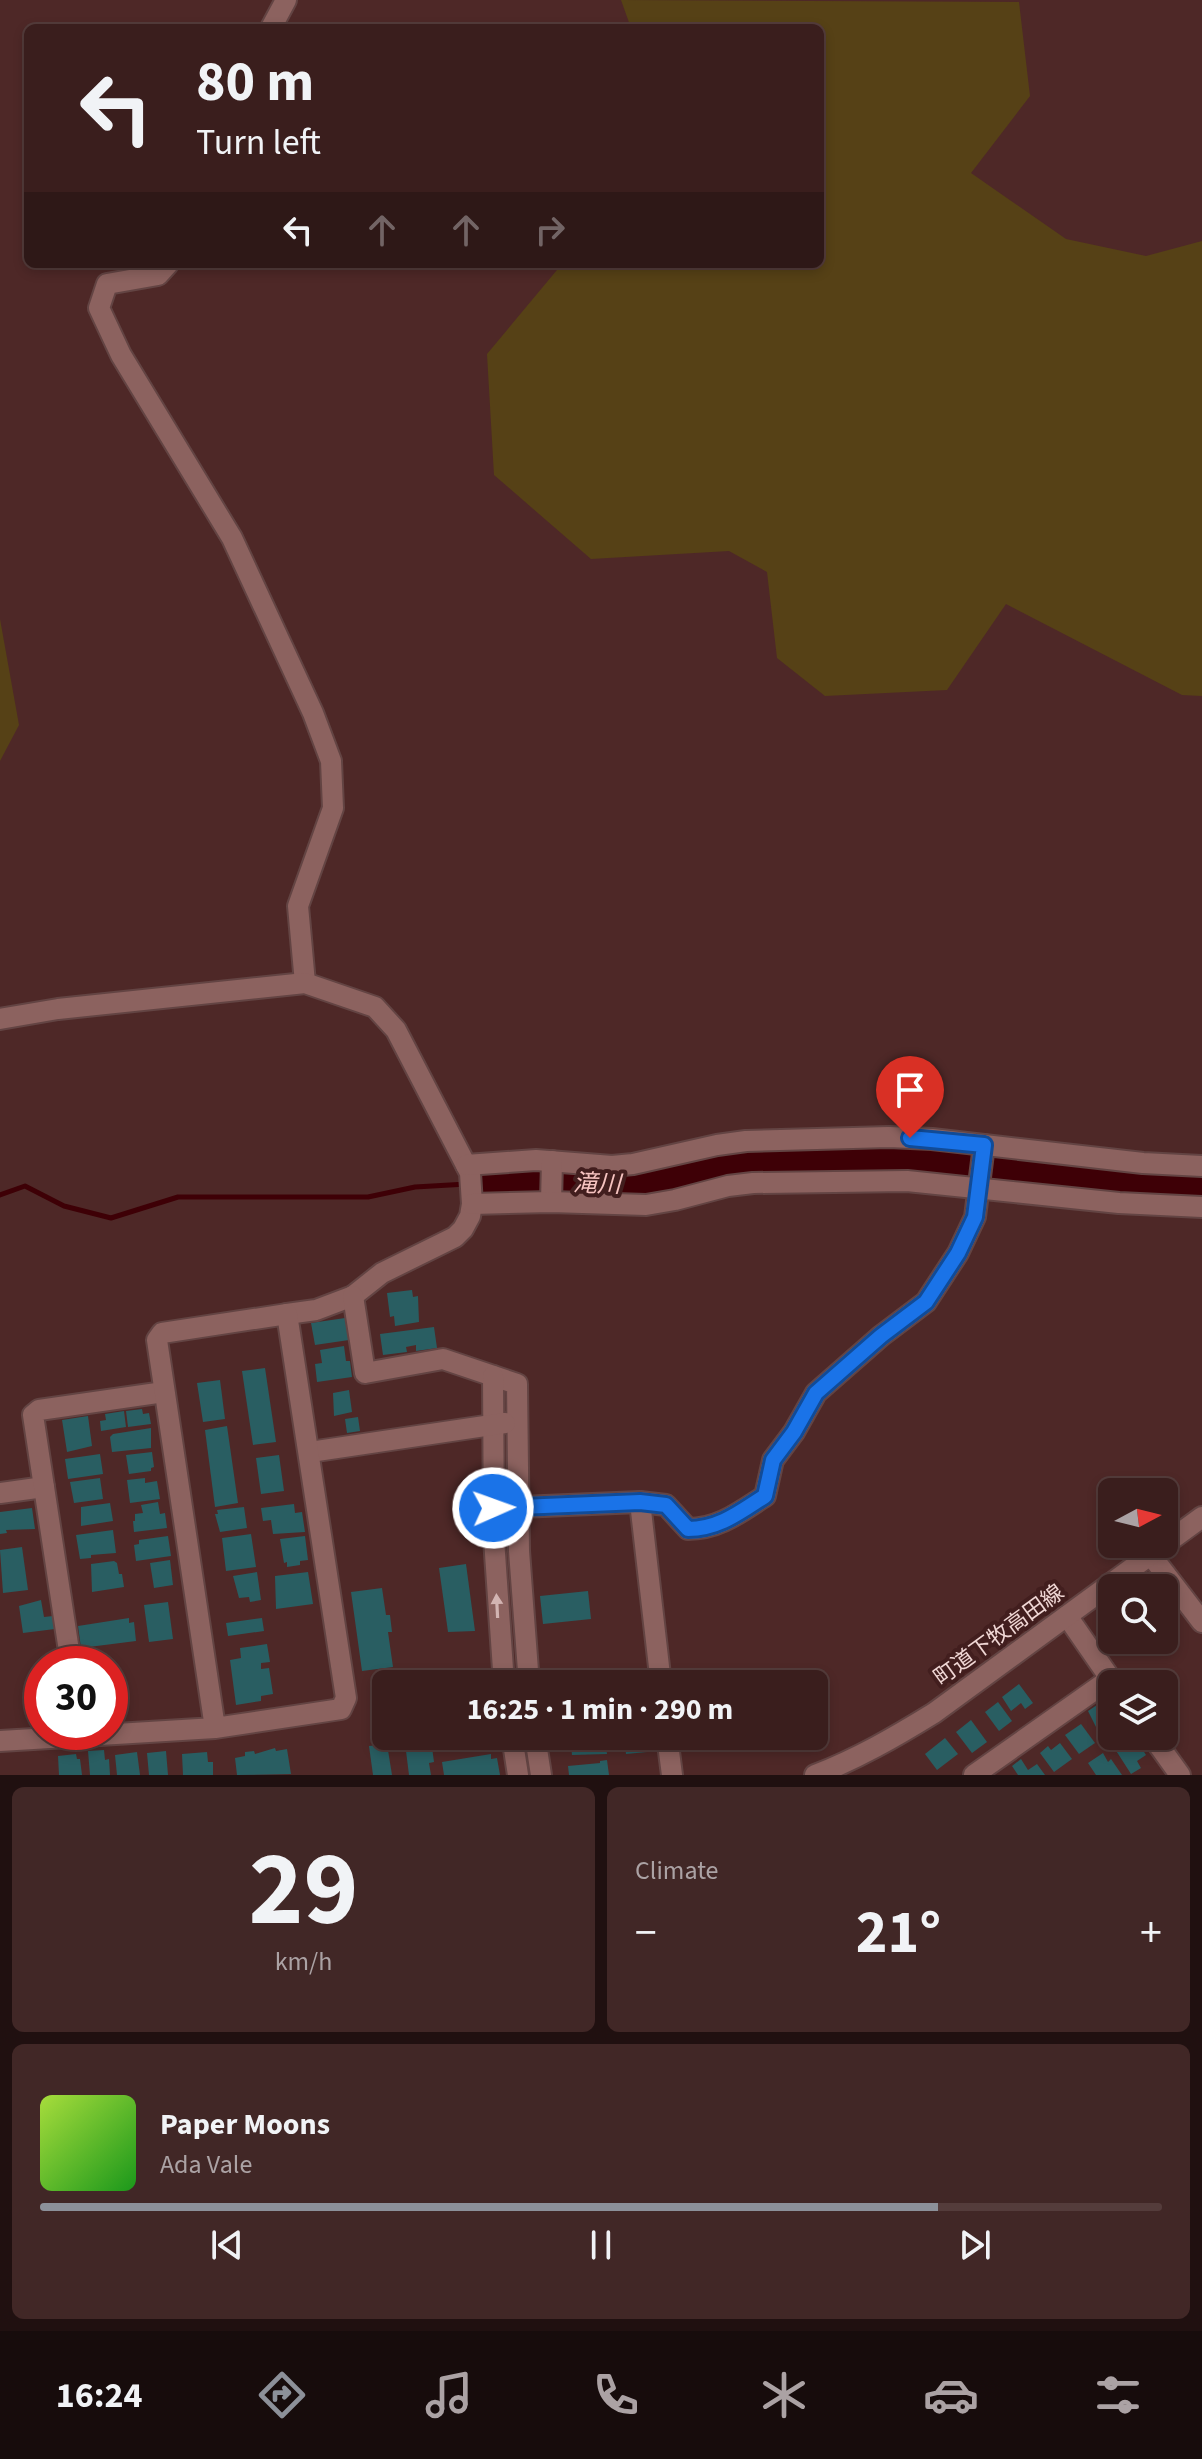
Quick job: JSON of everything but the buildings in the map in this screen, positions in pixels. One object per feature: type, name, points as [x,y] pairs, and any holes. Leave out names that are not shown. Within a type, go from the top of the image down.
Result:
[{"type":"street","points":[[273,24],[286,0]]},
{"type":"street","points":[[164,268],[158,275],[107,284],[99,308],[121,355],[232,538],[313,713],[331,761],[333,808],[298,906],[305,983]]},
{"type":"street","points":[[0,1019],[58,1009],[305,983],[375,1007],[386,1017],[396,1030],[468,1171],[472,1204],[463,1229],[455,1237],[382,1273],[353,1296],[316,1310],[162,1333],[157,1340],[215,1728]]},
{"type":"street","points":[[468,1171],[492,1161],[552,1161],[612,1166],[746,1141],[889,1137],[1143,1163],[1202,1166]]},
{"type":"street","points":[[493,1508],[640,1502],[666,1505],[688,1529],[704,1529],[727,1520],[765,1496],[773,1460],[794,1432],[816,1393],[881,1336],[926,1302],[965,1242],[975,1217],[984,1145]]},
{"type":"street","points":[[551,1202],[552,1161]]},
{"type":"street","points":[[472,1204],[551,1202],[646,1205],[753,1183],[907,1181],[1119,1203],[1202,1207]]},
{"type":"street","points":[[353,1296],[365,1373],[443,1359],[517,1384],[521,1609],[528,1670]]},
{"type":"street","points":[[128,1732],[215,1728],[341,1709],[346,1698],[287,1314]]},
{"type":"street","points":[[493,1376],[493,1508],[503,1670]]},
{"type":"street","points":[[68,1646],[33,1415],[39,1410],[164,1392]]},
{"type":"street","points":[[310,1452],[517,1421]]},
{"type":"street","points":[[0,1493],[44,1487]]},
{"type":"street","points":[[640,1502],[659,1670]]},
{"type":"street","name":"町道下牧高田線","points":[[1178,1534],[1202,1517]]},
{"type":"street","name":"町道下牧高田線","points":[[815,1775],[844,1764],[923,1719],[1145,1558]]},
{"type":"street","points":[[1153,1558],[1202,1622]]},
{"type":"street","points":[[1067,1616],[1104,1670]]},
{"type":"street","points":[[974,1775],[1098,1691]]},
{"type":"street","points":[[0,1741],[24,1739]]},
{"type":"street","points":[[514,1750],[518,1775]]},
{"type":"street","points":[[537,1750],[541,1775]]},
{"type":"street","points":[[669,1750],[672,1775]]},
{"type":"street","points":[[1159,1750],[1170,1771]]},
{"type":"shaded area","points":[[621,0],[1019,2],[1030,96],[971,173],[1066,239],[1146,256],[1202,241],[1202,696],[1182,695],[1006,604],[947,690],[825,696],[777,658],[767,572],[729,551],[591,559],[494,475],[487,354],[559,268],[824,268],[824,24],[630,24]]},
{"type":"shaded area","points":[[0,619],[19,725],[0,761]]},
{"type":"waterway","name":"滝川","points":[[479,1183],[637,1185],[730,1165],[881,1160],[934,1161],[1141,1184],[1202,1187]]},
{"type":"waterway","name":"滝川","points":[[0,1195],[25,1186],[64,1206],[111,1218],[178,1197],[368,1197],[415,1187],[467,1184]]},
{"type":"route","points":[[493,1508],[640,1502],[666,1505],[688,1529],[704,1529],[727,1520],[765,1496],[773,1460],[794,1432],[816,1393],[881,1336],[926,1302],[965,1242],[975,1217],[984,1145],[910,1138]]}]
